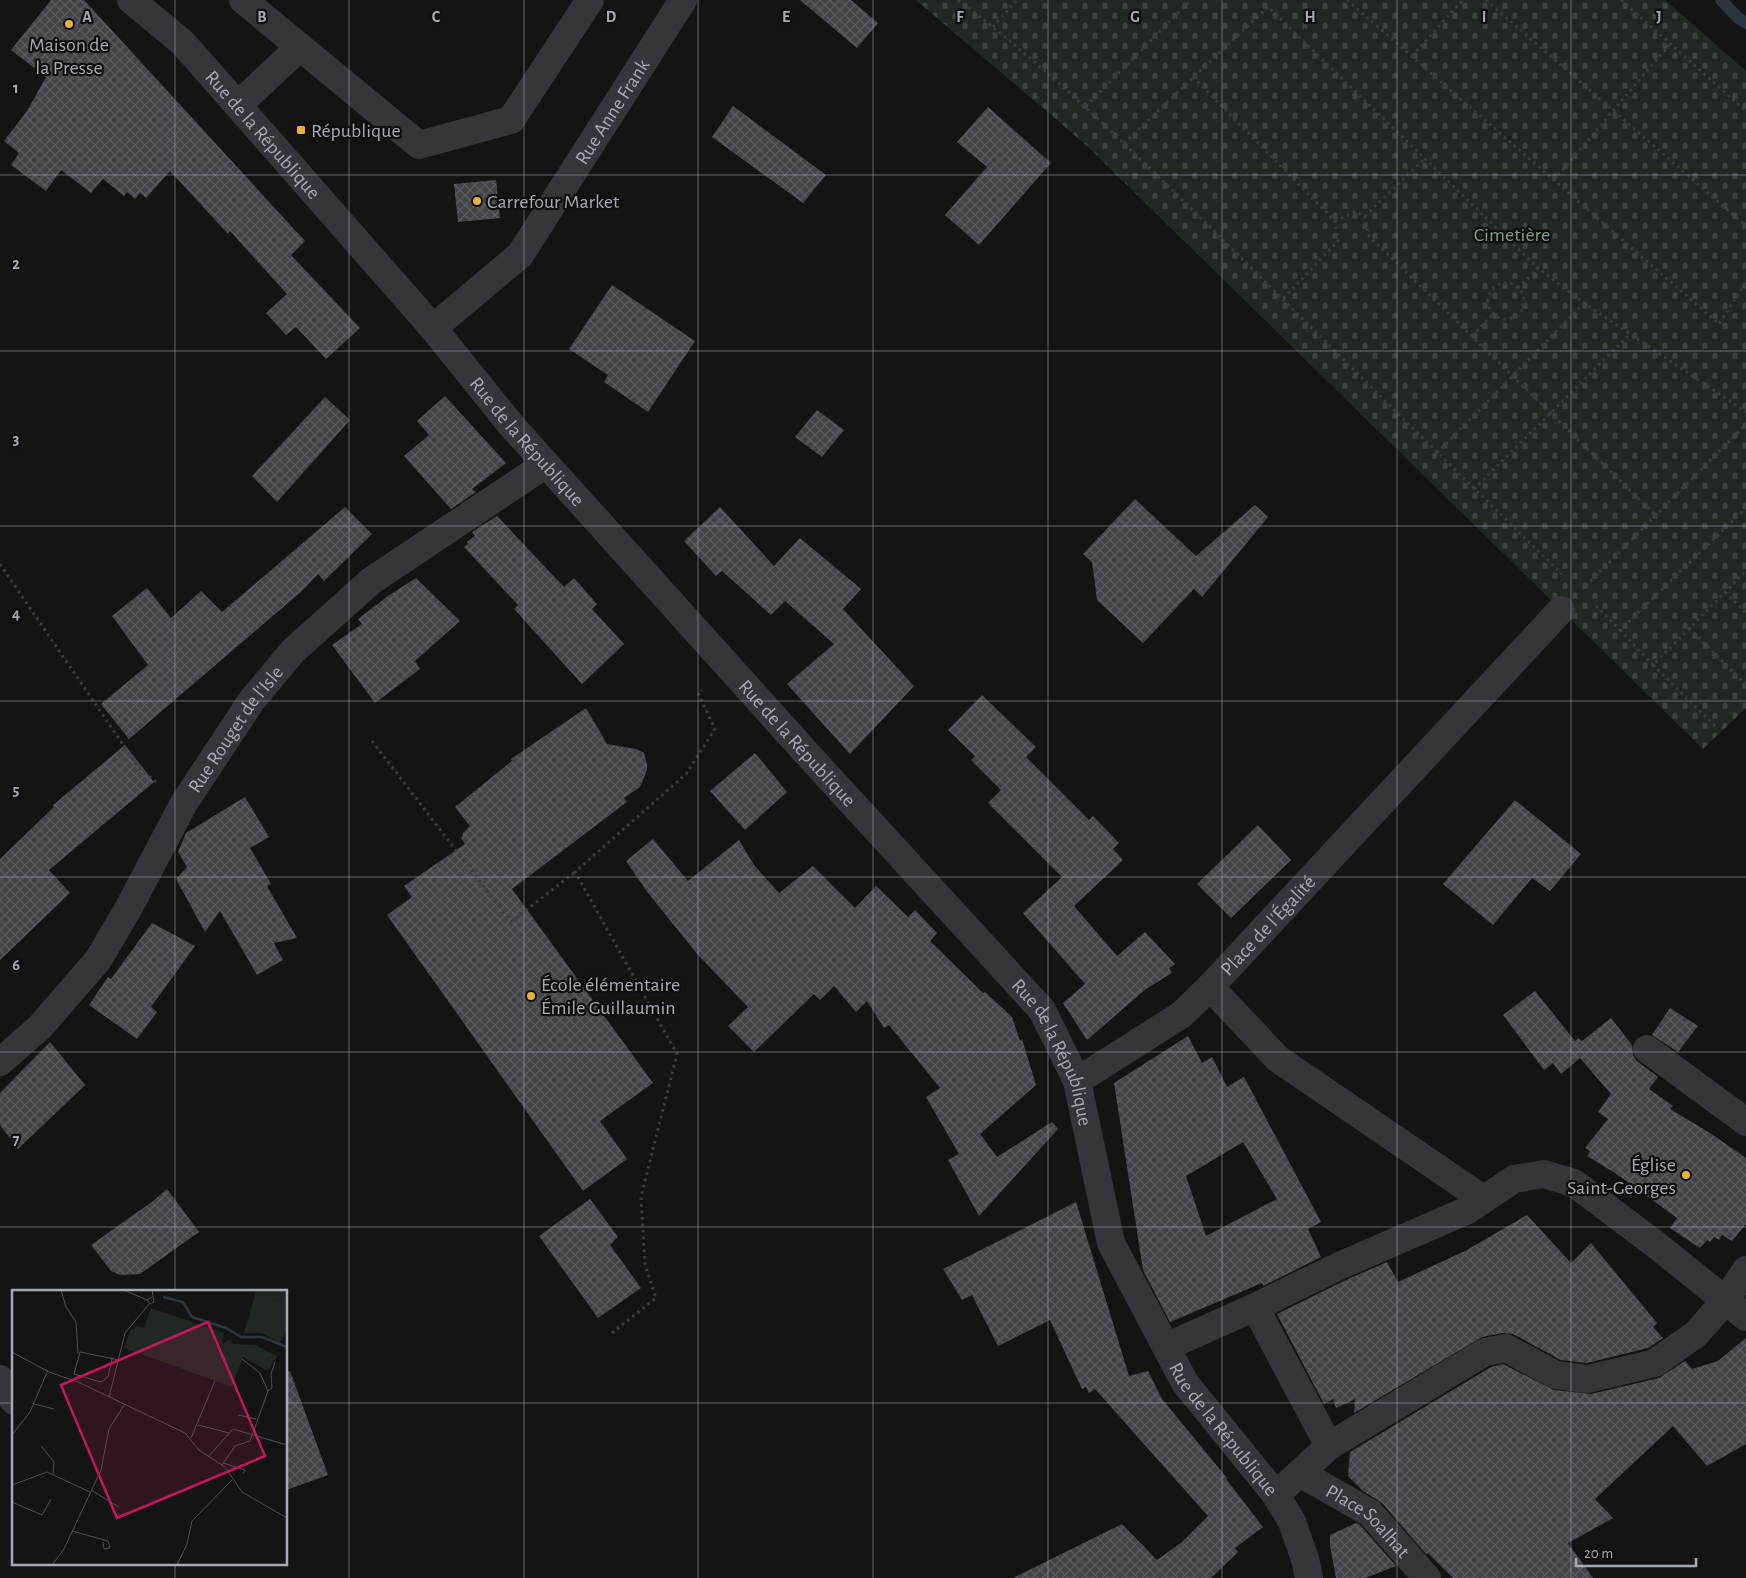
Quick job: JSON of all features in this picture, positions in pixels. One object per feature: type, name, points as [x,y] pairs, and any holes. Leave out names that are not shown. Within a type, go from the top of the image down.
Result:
[{"type":"street","name":"Rue de la République","points":[[131,0],[183,43],[434,328],[511,425],[1042,1010],[1077,1081],[1111,1242],[1185,1383],[1276,1495],[1292,1522],[1309,1578]]},
{"type":"street","points":[[243,0],[419,145],[511,120],[590,0]]},
{"type":"street","name":"Rue Anne Frank","points":[[434,328],[520,254],[683,0]]},
{"type":"street","points":[[238,105],[300,47]]},
{"type":"street","name":"Rue Rouget de l'Isle","points":[[0,1062],[40,1027],[98,960],[128,909],[184,803],[252,700],[292,651],[371,581],[546,464]]},
{"type":"street","name":"Place de l'Égalité","points":[[1483,1199],[1278,1059],[1210,987],[1561,610]]},
{"type":"street","points":[[1077,1081],[1180,1015],[1210,987]]},
{"type":"street","points":[[1647,1049],[1746,1122]]},
{"type":"street","points":[[1166,1347],[1255,1307],[1339,1266],[1468,1210],[1514,1179],[1544,1174],[1574,1183],[1655,1244],[1736,1309]]},
{"type":"street","points":[[1276,1495],[1330,1446],[1485,1352],[1506,1348],[1556,1375],[1588,1379],[1655,1363],[1736,1309],[1746,1270]]},
{"type":"street","points":[[1255,1307],[1330,1446]]},
{"type":"street","points":[[0,1379],[12,1397]]},
{"type":"street","name":"Place Soalhat","points":[[1300,1473],[1370,1513],[1426,1578]]},
{"type":"path","points":[[958,0],[993,26],[1086,106],[1566,578]]},
{"type":"path","points":[[993,26],[1017,0]]},
{"type":"path","points":[[1086,106],[1191,0]]},
{"type":"path","points":[[1347,0],[1719,324],[1746,282]]},
{"type":"path","points":[[1412,56],[1463,0]]},
{"type":"path","points":[[1486,0],[1746,226]]},
{"type":"path","points":[[1621,0],[1746,110]]},
{"type":"path","points":[[1124,143],[1268,7],[1538,268],[1584,303],[1746,412]]},
{"type":"path","points":[[1554,180],[1670,44]]},
{"type":"path","points":[[1193,77],[1336,221],[1338,241],[1283,299]]},
{"type":"path","points":[[1365,216],[1425,158]]},
{"type":"path","points":[[1336,221],[1355,212],[1365,216]]},
{"type":"path","points":[[1365,216],[1368,235],[1655,515]]},
{"type":"path","points":[[1518,288],[1538,268]]},
{"type":"path","points":[[1506,284],[1518,288],[1524,297],[1522,309],[1519,313],[1514,317],[1503,319],[1494,314],[1488,303],[1491,291],[1495,286],[1506,284]]},
{"type":"path","points":[[1437,453],[1584,303]]},
{"type":"path","points":[[1472,336],[1494,314]]},
{"type":"path","points":[[1474,489],[1630,334]]},
{"type":"path","points":[[1580,591],[1746,424]]},
{"type":"path","points":[[1620,630],[1746,508]]},
{"type":"path","points":[[0,564],[139,768],[184,803]]},
{"type":"path","points":[[1652,665],[1746,571]]},
{"type":"path","points":[[1725,592],[1746,613]]},
{"type":"path","points":[[1594,604],[1652,665],[1718,728]]},
{"type":"path","points":[[1689,628],[1746,685]]},
{"type":"path","points":[[372,740],[511,922],[575,872],[686,774],[715,729],[698,693],[730,668]]},
{"type":"path","points":[[575,872],[677,1054],[641,1197],[645,1264],[656,1298],[612,1333]]},
{"type":"green space","name":"Cimetière","points":[[916,0],[1665,0],[1746,71],[1746,708],[1703,749],[1085,144]]},
{"type":"building","points":[[51,0],[84,0],[305,241],[291,255],[360,328],[326,359],[296,327],[286,335],[266,313],[287,294],[230,231],[228,234],[170,171],[146,198],[140,193],[135,199],[127,192],[124,196],[103,179],[91,193],[61,170],[46,191],[11,165],[19,153],[4,141],[27,111],[46,77],[11,50]]},
{"type":"building","points":[[800,0],[851,0],[878,23],[857,48]]},
{"type":"building","points":[[733,106],[826,175],[803,203],[712,137]]},
{"type":"building","points":[[988,107],[1051,163],[979,245],[945,215],[987,167],[957,142]]},
{"type":"building","name":"Carrefour Market","points":[[496,180],[500,218],[458,222],[454,184]]},
{"type":"building","points":[[612,285],[695,341],[648,412],[604,382],[608,375],[569,349]]},
{"type":"building","points":[[445,396],[506,463],[472,489],[476,492],[451,509],[404,456],[429,435],[417,421]]},
{"type":"building","points":[[325,397],[350,420],[277,502],[252,476]]},
{"type":"building","points":[[817,410],[844,430],[822,457],[795,437]]},
{"type":"building","points":[[1135,499],[1196,556],[1255,505],[1268,517],[1202,597],[1194,589],[1143,643],[1097,600],[1092,562],[1083,554]]},
{"type":"building","points":[[345,507],[372,534],[324,581],[318,574],[303,590],[129,739],[101,704],[148,665],[112,616],[147,588],[171,618],[201,591],[222,612]]},
{"type":"building","points":[[720,507],[774,566],[800,538],[861,589],[843,609],[914,686],[850,754],[787,684],[834,644],[785,601],[771,615],[722,571],[716,576],[684,541]]},
{"type":"building","points":[[497,516],[564,587],[574,578],[597,604],[592,609],[624,644],[582,684],[514,609],[518,605],[464,547],[475,536],[472,532]]},
{"type":"building","points":[[416,578],[460,621],[415,661],[420,669],[375,703],[332,645],[362,624],[358,619]]},
{"type":"building","points":[[982,695],[1036,747],[1026,757],[1089,820],[1093,816],[1119,843],[1113,849],[1123,860],[1074,906],[1117,956],[1145,932],[1175,964],[1169,968],[1172,973],[1146,989],[1087,1040],[1063,1003],[1085,984],[1023,913],[1062,877],[988,803],[1001,790],[971,760],[975,756],[948,730]]},
{"type":"building","points":[[586,708],[607,744],[636,749],[644,753],[647,770],[640,787],[624,798],[627,802],[512,889],[653,1083],[600,1121],[627,1159],[583,1191],[387,915],[412,897],[404,886],[465,844],[461,838],[462,834],[470,826],[455,807],[512,761],[511,759]]},
{"type":"building","points":[[125,745],[154,782],[49,870],[70,893],[0,960],[0,859],[54,807],[53,805]]},
{"type":"building","points":[[755,753],[787,792],[745,830],[710,791]]},
{"type":"building","points":[[245,797],[269,837],[250,848],[271,884],[267,886],[297,938],[274,943],[283,960],[257,975],[220,911],[205,932],[176,879],[187,867],[178,852],[186,833]]},
{"type":"building","points":[[1515,800],[1581,854],[1550,891],[1532,878],[1493,925],[1443,884]]},
{"type":"building","points":[[1258,825],[1291,860],[1231,918],[1197,884]]},
{"type":"building","points":[[653,839],[688,881],[739,840],[754,865],[779,893],[813,866],[855,908],[876,886],[908,917],[915,910],[937,933],[930,941],[983,993],[985,992],[1012,1017],[1020,1041],[1022,1039],[1036,1085],[980,1134],[997,1157],[1052,1122],[1058,1129],[979,1216],[948,1160],[959,1154],[926,1097],[940,1088],[889,1025],[884,1028],[867,1001],[856,1012],[834,986],[820,1000],[814,994],[754,1052],[728,1026],[748,1007],[698,955],[648,893],[626,861]]},
{"type":"building","points":[[152,923],[195,946],[151,1007],[157,1012],[137,1039],[89,1005],[108,977],[111,979]]},
{"type":"building","points":[[1535,991],[1575,1041],[1578,1038],[1582,1041],[1611,1018],[1632,1045],[1633,1055],[1637,1061],[1658,1077],[1649,1089],[1673,1106],[1670,1109],[1710,1133],[1746,1158],[1746,1224],[1732,1241],[1722,1235],[1719,1240],[1714,1237],[1710,1242],[1707,1240],[1700,1248],[1670,1228],[1677,1218],[1615,1173],[1587,1156],[1590,1151],[1585,1148],[1608,1119],[1598,1112],[1611,1094],[1580,1058],[1561,1074],[1553,1063],[1544,1070],[1503,1015]]},
{"type":"building","points":[[1670,1008],[1698,1026],[1678,1052],[1652,1035]]},
{"type":"building","points":[[1188,1036],[1202,1063],[1212,1057],[1227,1087],[1244,1077],[1321,1222],[1308,1229],[1321,1257],[1263,1286],[1262,1283],[1170,1322],[1143,1270],[1114,1083]],"holes":[[[1243,1142],[1277,1199],[1206,1236],[1186,1176]]]},
{"type":"building","points":[[50,1042],[85,1085],[18,1149],[0,1125],[0,1093]]},
{"type":"building","points":[[167,1189],[199,1232],[140,1274],[120,1275],[111,1271],[91,1245]]},
{"type":"building","points":[[590,1199],[618,1237],[610,1245],[641,1288],[598,1318],[539,1236]]},
{"type":"building","points":[[1076,1202],[1129,1376],[1148,1371],[1162,1399],[1227,1478],[1263,1527],[1235,1548],[1238,1552],[1211,1578],[1013,1578],[1122,1524],[1157,1560],[1182,1542],[1208,1516],[1095,1389],[1089,1393],[1086,1387],[1082,1389],[1050,1320],[998,1346],[972,1295],[962,1300],[943,1269]]},
{"type":"building","points":[[1527,1215],[1571,1263],[1591,1243],[1657,1323],[1653,1327],[1663,1338],[1648,1348],[1587,1363],[1561,1360],[1513,1334],[1503,1333],[1482,1337],[1354,1413],[1355,1399],[1336,1408],[1333,1399],[1324,1404],[1277,1314],[1387,1262],[1398,1282],[1467,1250]]},
{"type":"building","points":[[1746,1338],[1746,1444],[1707,1466],[1673,1426],[1595,1499],[1613,1518],[1568,1543],[1593,1578],[1453,1578],[1428,1553],[1426,1554],[1382,1503],[1363,1491],[1348,1476],[1350,1452],[1491,1367],[1503,1364],[1554,1390],[1591,1394],[1659,1378],[1685,1361],[1692,1369],[1718,1361]]},
{"type":"building","points":[[290,1371],[328,1475],[288,1489],[288,1372]]},
{"type":"building","points":[[1356,1523],[1360,1525],[1396,1566],[1365,1578],[1336,1578],[1330,1546],[1330,1535]]},
{"type":"waterway","points":[[1721,0],[1738,18],[1746,23]]},
{"type":"place","name":"Maison de la Presse","points":[[69,24]]},
{"type":"place","name":"République","points":[[301,130]]},
{"type":"place","name":"Carrefour Market","points":[[477,201]]},
{"type":"place","name":"École élémentaire Émile Guillaumin","points":[[531,996]]},
{"type":"place","name":"Église Saint-Georges","points":[[1686,1175]]}]
